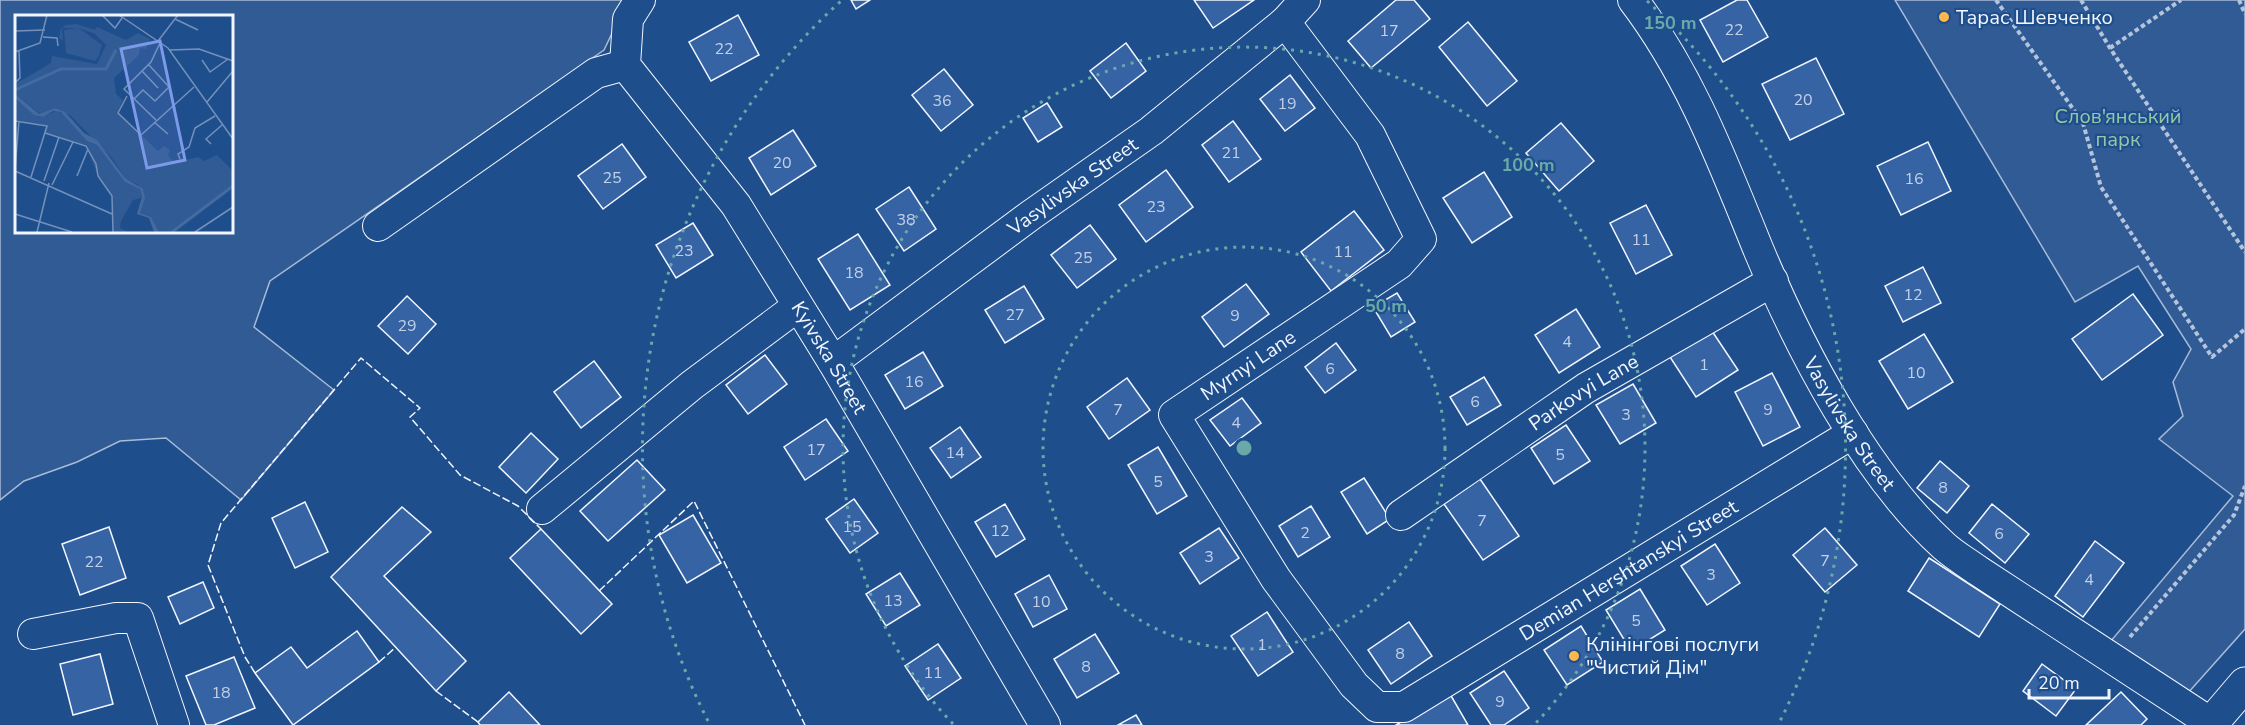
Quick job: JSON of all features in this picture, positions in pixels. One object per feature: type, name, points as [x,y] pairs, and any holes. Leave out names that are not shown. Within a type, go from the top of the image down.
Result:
[{"type":"main road","points":[[2211,724],[2245,685]]},
{"type":"street","points":[[378,226],[596,73],[625,65],[628,19],[640,0]]},
{"type":"street","name":"Vasylivska Street","points":[[833,362],[1031,215],[1151,130],[1285,22],[1305,0]]},
{"type":"street","name":"Vasylivska Street","points":[[1633,0],[1658,32],[1690,88],[1796,331],[1853,433],[1894,491],[1944,546],[2211,724]]},
{"type":"street","name":"Myrnyi Lane","points":[[1285,22],[1370,135],[1421,239],[1399,264],[1174,415],[1276,579],[1354,685],[1377,707],[1404,707]]},
{"type":"street","name":"Kyivska Street","points":[[625,65],[736,205],[833,362],[1045,725]]},
{"type":"street","name":"Parkovyi Lane","points":[[1401,515],[1586,388],[1773,280]]},
{"type":"street","points":[[542,509],[692,385],[798,306]]},
{"type":"street","name":"Demian Hershtanskyi Street","points":[[1404,707],[1853,433]]},
{"type":"street","points":[[33,634],[116,618],[138,618],[174,725]]},
{"type":"path","points":[[1996,0],[2083,123],[2101,188],[2212,357],[2245,329]]},
{"type":"path","points":[[2081,0],[2110,48],[2245,252]]},
{"type":"path","points":[[2110,48],[2181,0]]},
{"type":"path","points":[[2239,0],[2245,14]]},
{"type":"path","points":[[2112,658],[2234,515],[2245,486]]},
{"type":"shaded area","points":[[0,0],[628,0],[604,50],[270,281],[254,327],[334,390],[241,500],[166,438],[120,441],[77,462],[24,481],[0,500]]},
{"type":"shaded area","name":"Слов'янський парк","points":[[1895,0],[2245,0],[2245,629],[2187,694],[2110,642],[2233,496],[2159,439],[2183,416],[2173,382],[2191,349],[2138,266],[2075,302]]},
{"type":"building","points":[[851,0],[870,0],[856,9]]},
{"type":"building","points":[[1194,0],[1254,0],[1213,28]]},
{"type":"building","points":[[1396,0],[1414,0],[1430,19],[1371,68],[1348,41]]},
{"type":"building","points":[[1737,0],[1747,0],[1768,37],[1723,62],[1700,20]]},
{"type":"building","points":[[738,15],[759,55],[711,81],[689,42]]},
{"type":"building","points":[[1468,22],[1517,81],[1487,106],[1439,47]]},
{"type":"building","points":[[1126,43],[1146,71],[1111,98],[1090,71]]},
{"type":"building","points":[[1816,58],[1844,114],[1790,140],[1762,84]]},
{"type":"building","points":[[944,69],[973,105],[941,131],[912,95]]},
{"type":"building","points":[[1290,75],[1315,108],[1285,131],[1260,99]]},
{"type":"building","points":[[1047,103],[1062,127],[1038,142],[1023,118]]},
{"type":"building","points":[[1233,121],[1261,159],[1229,182],[1202,145]]},
{"type":"building","points":[[1561,123],[1594,161],[1559,191],[1526,153]]},
{"type":"building","points":[[793,130],[816,166],[771,195],[749,158]]},
{"type":"building","points":[[1928,142],[1951,191],[1901,215],[1877,166]]},
{"type":"building","points":[[622,144],[646,177],[603,209],[578,176]]},
{"type":"building","points":[[1166,170],[1193,207],[1146,242],[1119,205]]},
{"type":"building","points":[[1484,172],[1512,217],[1472,243],[1443,198]]},
{"type":"building","points":[[909,187],[936,229],[904,251],[876,209]]},
{"type":"building","points":[[1646,205],[1672,255],[1636,274],[1610,223]]},
{"type":"building","points":[[1354,211],[1384,250],[1331,291],[1301,252]]},
{"type":"building","points":[[693,223],[713,255],[676,278],[656,245]]},
{"type":"building","points":[[1090,225],[1116,259],[1077,288],[1051,255]]},
{"type":"building","points":[[858,234],[890,285],[850,310],[818,259]]},
{"type":"building","points":[[1923,267],[1941,303],[1903,322],[1885,286]]},
{"type":"building","points":[[1246,284],[1269,314],[1224,347],[1202,317]]},
{"type":"building","points":[[1024,286],[1044,319],[1005,343],[985,310]]},
{"type":"building","points":[[1397,293],[1415,322],[1391,337],[1373,307]]},
{"type":"building","points":[[2133,294],[2163,335],[2102,380],[2072,339]]},
{"type":"building","points":[[407,296],[436,324],[408,354],[378,326]]},
{"type":"building","points":[[1576,309],[1600,347],[1559,373],[1535,335]]},
{"type":"building","points":[[1712,331],[1738,370],[1696,397],[1670,357]]},
{"type":"building","points":[[1924,334],[1953,382],[1908,409],[1879,361]]},
{"type":"building","points":[[1336,343],[1356,370],[1325,393],[1305,367]]},
{"type":"building","points":[[923,352],[943,386],[905,409],[885,375]]},
{"type":"building","points":[[765,355],[787,384],[748,414],[726,385]]},
{"type":"building","points":[[594,361],[621,397],[581,428],[554,392]]},
{"type":"building","points":[[1772,373],[1800,427],[1763,446],[1735,392]]},
{"type":"building","points":[[1484,377],[1501,405],[1467,425],[1450,397]]},
{"type":"building","points":[[1127,378],[1150,410],[1109,439],[1087,407]]},
{"type":"building","points":[[1633,384],[1656,423],[1620,444],[1596,405]]},
{"type":"building","points":[[1242,398],[1261,423],[1230,446],[1210,420]]},
{"type":"building","points":[[826,419],[848,451],[805,480],[784,447]]},
{"type":"building","points":[[1566,425],[1590,461],[1554,484],[1531,448]]},
{"type":"building","points":[[960,427],[981,457],[951,478],[930,448]]},
{"type":"building","points":[[531,433],[558,459],[526,493],[499,467]]},
{"type":"building","points":[[1158,447],[1187,496],[1157,514],[1128,465]]},
{"type":"building","points":[[637,460],[665,490],[608,541],[580,511]]},
{"type":"building","points":[[1940,461],[1969,486],[1947,513],[1917,488]]},
{"type":"building","points":[[1364,478],[1390,519],[1367,534],[1341,492]]},
{"type":"building","points":[[1480,479],[1519,536],[1483,560],[1444,504]]},
{"type":"building","points":[[854,499],[878,533],[850,553],[826,519]]},
{"type":"building","points":[[305,502],[328,552],[295,568],[272,518]]},
{"type":"building","points":[[1005,504],[1025,539],[996,557],[975,522]]},
{"type":"building","points":[[1992,504],[2029,534],[2005,563],[1969,533]]},
{"type":"building","points":[[1311,506],[1330,537],[1298,557],[1279,526]]},
{"type":"building","points":[[402,507],[431,532],[384,576],[466,661],[436,691],[331,577]]},
{"type":"building","points":[[693,515],[721,563],[687,583],[659,535]]},
{"type":"building","points":[[109,527],[126,578],[80,595],[62,544]]},
{"type":"building","points":[[1219,528],[1239,558],[1200,584],[1180,553]]},
{"type":"building","points":[[1825,528],[1857,565],[1825,592],[1793,555]]},
{"type":"building","points":[[541,529],[612,604],[581,634],[510,558]]},
{"type":"building","points":[[2095,541],[2124,563],[2083,617],[2055,596]]},
{"type":"building","points":[[1715,544],[1740,583],[1707,605],[1681,566]]},
{"type":"building","points":[[1929,558],[2000,604],[1979,637],[1908,591]]},
{"type":"building","points":[[900,573],[920,605],[886,626],[866,594]]},
{"type":"building","points":[[1049,575],[1067,609],[1033,627],[1015,594]]},
{"type":"building","points":[[203,582],[214,608],[180,624],[168,597]]},
{"type":"building","points":[[1640,589],[1665,630],[1631,651],[1606,610]]},
{"type":"building","points":[[1267,612],[1293,652],[1258,676],[1231,636]]},
{"type":"building","points":[[1409,622],[1432,656],[1391,684],[1368,650]]},
{"type":"building","name":"Клінінгові послуги \"Чистий Дім\"","points":[[1581,626],[1603,662],[1567,685],[1544,650]]},
{"type":"building","points":[[357,631],[379,662],[293,725],[255,673],[291,647],[307,668]]},
{"type":"building","points":[[1095,634],[1119,673],[1077,698],[1054,659]]},
{"type":"building","points":[[938,644],[961,678],[928,700],[905,666]]},
{"type":"building","points":[[100,654],[113,704],[73,715],[60,664]]},
{"type":"building","points":[[234,657],[255,708],[214,725],[206,725],[186,676]]},
{"type":"building","points":[[2042,664],[2076,689],[2056,716],[2023,691]]},
{"type":"building","points":[[1504,671],[1529,708],[1504,725],[1491,725],[1470,693]]},
{"type":"building","points":[[509,692],[540,725],[480,725],[478,722]]},
{"type":"building","points":[[2121,692],[2147,719],[2141,725],[2086,725]]},
{"type":"building","points":[[1450,694],[1468,725],[1396,725]]},
{"type":"building","points":[[1136,715],[1142,725],[1118,725]]},
{"type":"fence","points":[[255,673],[245,657],[208,565],[221,523],[361,358],[420,408],[410,417],[460,475],[518,506],[541,529]]},
{"type":"fence","points":[[599,591],[694,501],[805,725]]},
{"type":"fence","points":[[379,662],[396,647]]},
{"type":"fence","points":[[436,691],[478,722]]},
{"type":"place","name":"Тарас Шевченко","points":[[1944,17]]},
{"type":"place","name":"Клінінгові послуги \"Чистий Дім\"","points":[[1574,656]]}]
